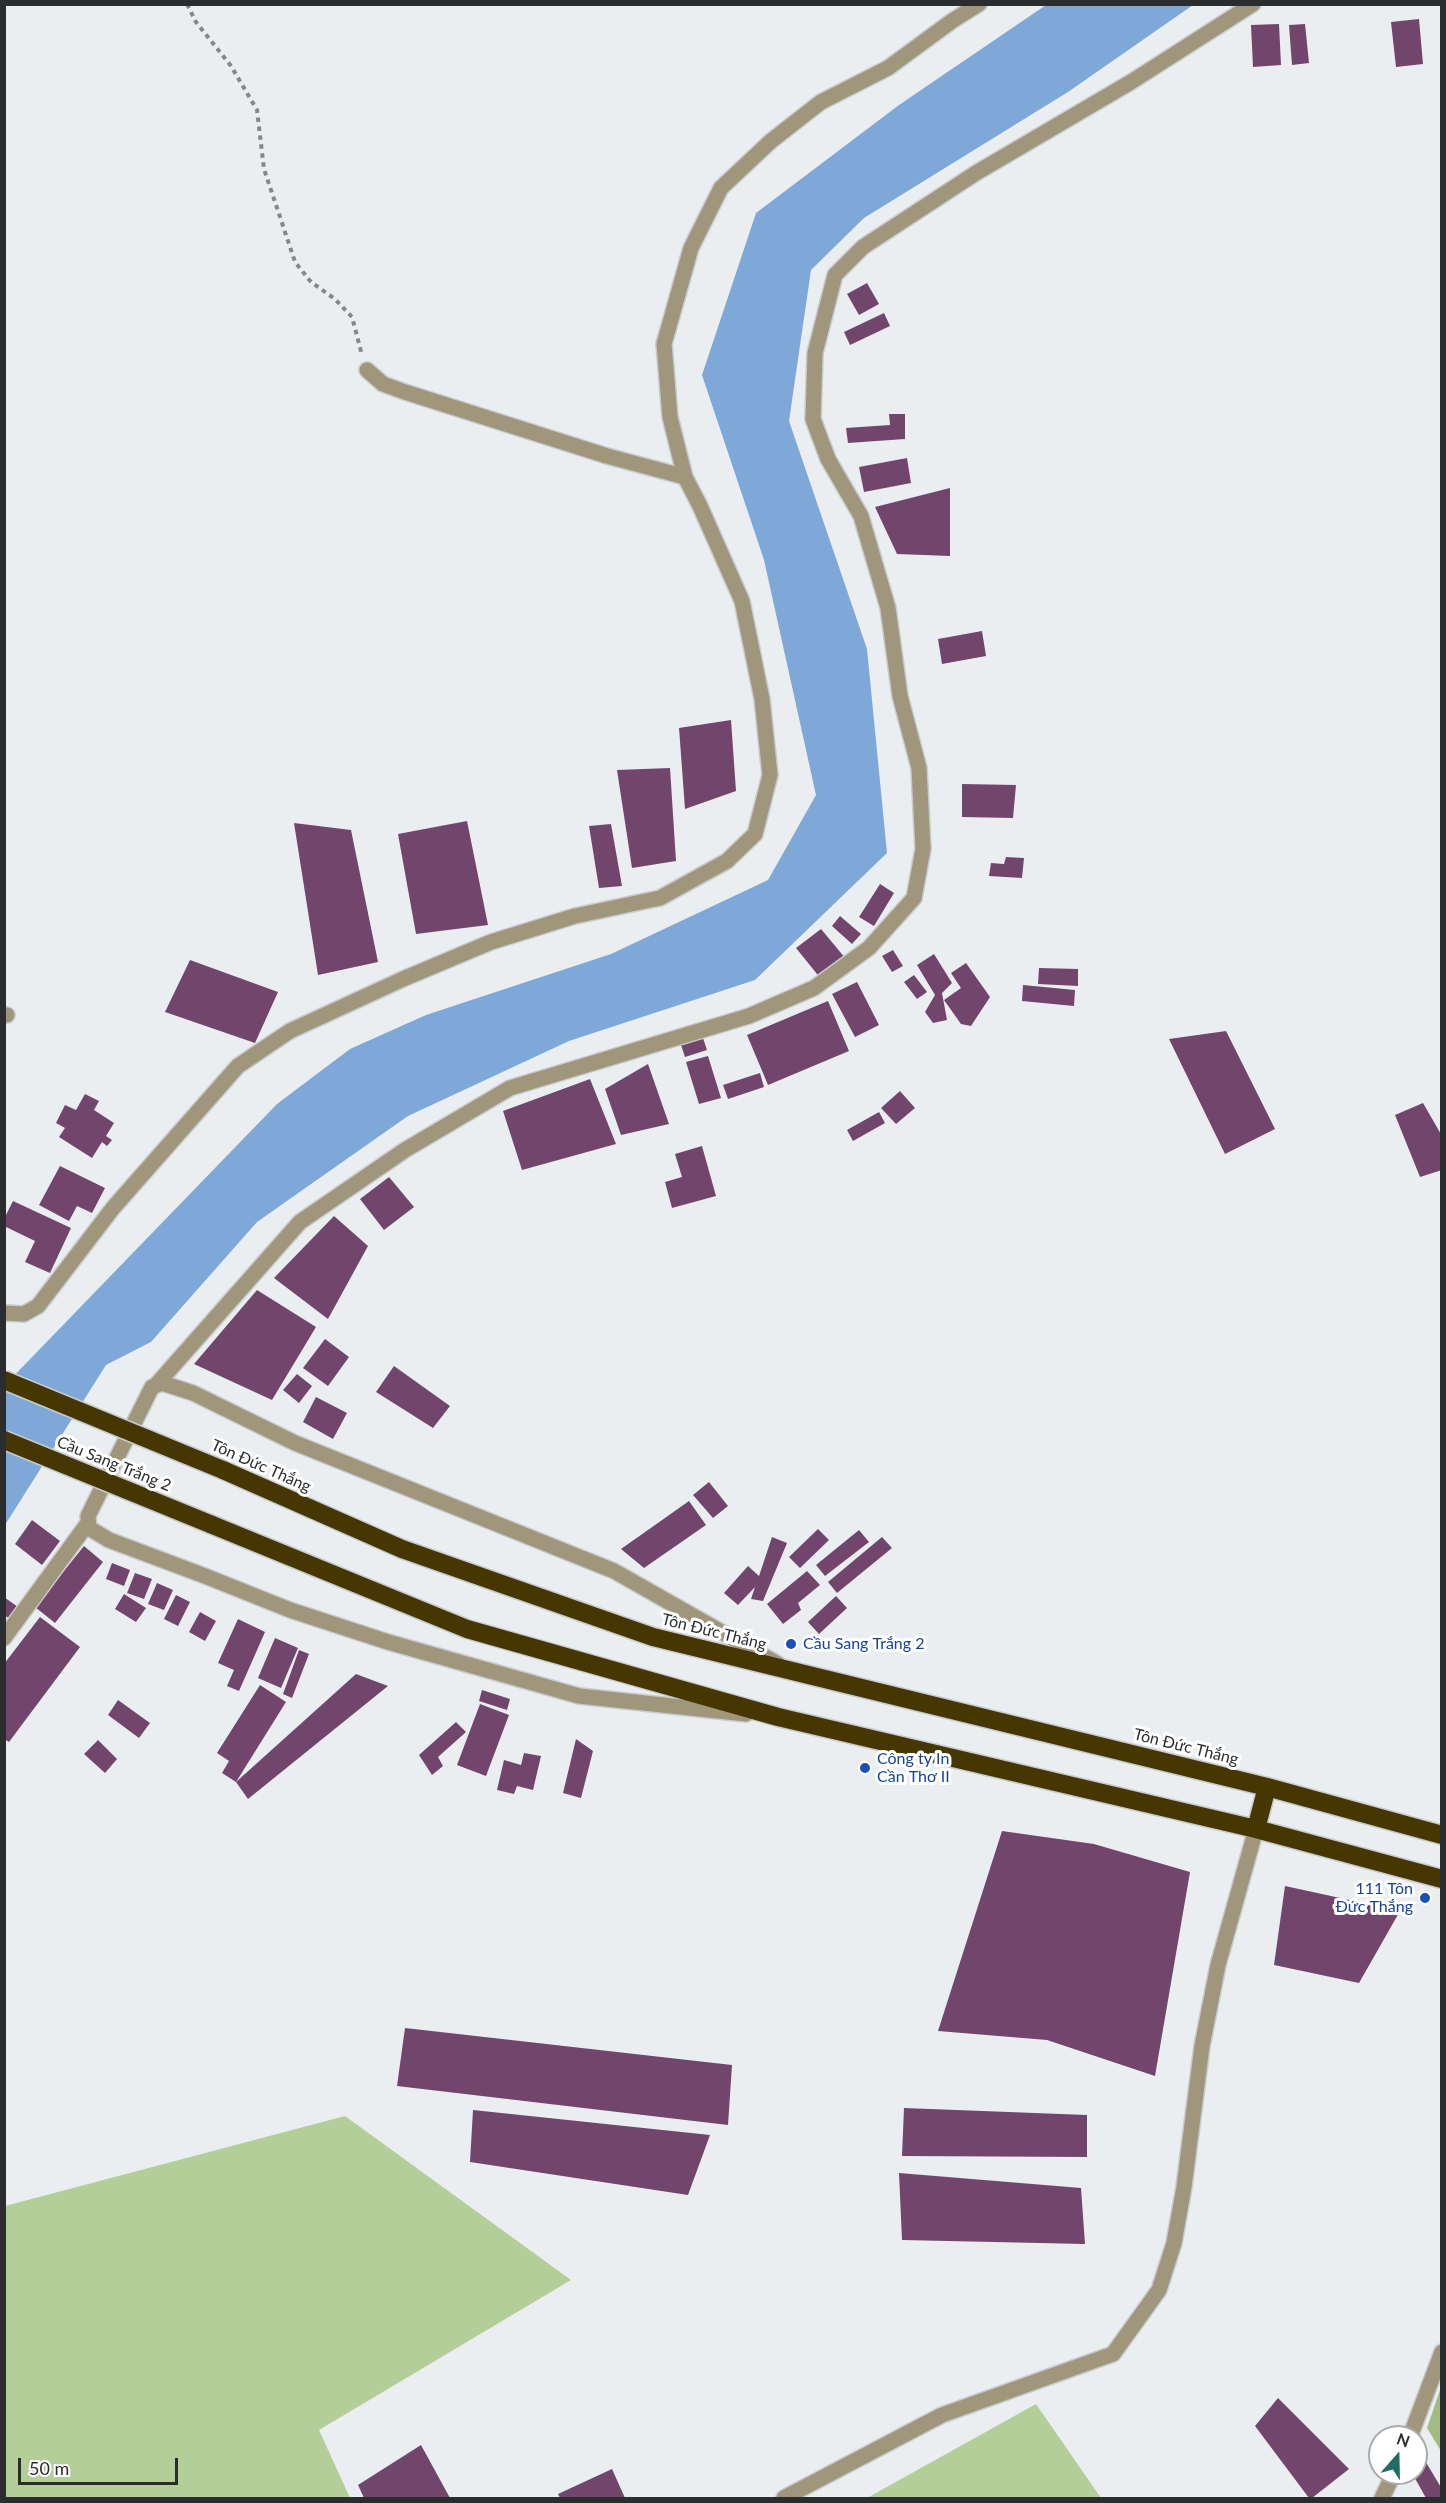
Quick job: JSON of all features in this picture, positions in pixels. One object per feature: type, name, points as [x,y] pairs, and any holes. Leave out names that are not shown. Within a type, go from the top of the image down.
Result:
[{"type":"highway","name":"Tôn Đức Thắng","points":[[4,1380],[223,1470],[402,1550],[653,1637],[1267,1787],[1442,1835]]},
{"type":"highway","name":"Cầu Sang Trắng 2","points":[[4,1440],[467,1629],[778,1717]]},
{"type":"highway","points":[[778,1717],[1256,1829],[1442,1879]]},
{"type":"highway","points":[[1256,1829],[1267,1787]]},
{"type":"street","points":[[4,1313],[24,1314],[38,1306],[113,1208],[238,1066],[290,1031],[491,942],[575,916],[660,898],[727,861],[755,834],[770,775],[762,699],[742,601],[685,477],[670,417],[664,344],[691,248],[721,188],[771,141],[821,102],[888,68],[979,4]]},
{"type":"street","points":[[778,1717],[579,1696],[388,1642],[290,1610],[109,1540],[93,1532],[88,1523],[88,1516],[153,1387],[300,1222],[405,1150],[510,1088],[749,1016],[814,988],[869,948],[914,898],[923,849],[919,768],[900,696],[888,608],[861,516],[828,459],[813,419],[814,353],[835,275],[863,247],[967,179],[1131,82],[1253,4]]},
{"type":"street","points":[[367,370],[383,384],[405,392],[607,456],[685,477]]},
{"type":"street","points":[[157,1384],[167,1384],[193,1393],[295,1443],[614,1571],[791,1672]]},
{"type":"street","points":[[4,1638],[88,1523]]},
{"type":"street","points":[[783,2499],[942,2415],[1113,2354],[1159,2290],[1176,2232],[1202,2046],[1218,1965],[1256,1829]]},
{"type":"street","points":[[1415,2425],[1442,2352]]},
{"type":"street","points":[[1382,2499],[1388,2485]]},
{"type":"path","points":[[187,4],[196,22],[231,66],[257,110],[264,170],[295,262],[311,282],[335,299],[352,317],[367,370]]},
{"type":"green space","points":[[345,2116],[571,2280],[319,2430],[350,2498],[5,2498],[5,2206]]},
{"type":"green space","points":[[1441,2387],[1441,2451],[1428,2430]]},
{"type":"green space","points":[[1036,2404],[1101,2498],[867,2498]]},
{"type":"water","points":[[1046,5],[1193,5],[1068,92],[864,218],[811,270],[789,421],[867,649],[887,853],[755,980],[569,1041],[408,1116],[257,1222],[151,1342],[106,1365],[5,1525],[5,1385],[277,1104],[350,1049],[426,1015],[611,954],[768,880],[816,795],[764,560],[702,375],[756,213],[899,105]]},
{"type":"building","points":[[1419,19],[1423,64],[1396,67],[1391,22]]},
{"type":"building","points":[[1279,24],[1281,65],[1253,67],[1251,25]]},
{"type":"building","points":[[1305,24],[1309,63],[1292,65],[1289,25]]},
{"type":"building","points":[[867,283],[879,304],[859,315],[847,294]]},
{"type":"building","points":[[884,313],[890,326],[850,345],[844,332]]},
{"type":"building","points":[[889,414],[905,414],[905,439],[848,443],[846,428],[890,425]]},
{"type":"building","points":[[907,458],[911,483],[864,492],[859,467]]},
{"type":"building","points":[[950,488],[950,556],[897,554],[875,507]]},
{"type":"building","points":[[982,631],[986,656],[942,664],[938,639]]},
{"type":"building","points":[[731,720],[736,791],[685,809],[679,728]]},
{"type":"building","points":[[670,768],[676,861],[632,868],[617,770]]},
{"type":"building","points":[[962,784],[1016,785],[1013,818],[962,817]]},
{"type":"building","points":[[467,821],[488,925],[416,934],[398,834]]},
{"type":"building","points":[[294,823],[351,830],[378,962],[318,975]]},
{"type":"building","points":[[611,824],[622,886],[599,888],[589,826]]},
{"type":"building","points":[[1006,857],[1024,858],[1022,878],[989,876],[991,863],[1004,864]]},
{"type":"building","points":[[880,884],[894,893],[874,926],[859,917]]},
{"type":"building","points":[[840,916],[861,934],[852,944],[832,926]]},
{"type":"building","points":[[821,929],[846,959],[821,979],[796,948]]},
{"type":"building","points":[[893,950],[903,966],[892,972],[882,956]]},
{"type":"building","points":[[934,954],[952,983],[942,993],[947,1020],[933,1023],[925,1012],[935,995],[917,965]]},
{"type":"building","points":[[190,960],[278,992],[255,1043],[165,1012]]},
{"type":"building","points":[[966,963],[990,997],[971,1026],[961,1024],[944,1000],[961,988],[951,973]]},
{"type":"building","points":[[1039,968],[1078,969],[1078,986],[1038,984]]},
{"type":"building","points":[[914,975],[927,992],[917,999],[904,982]]},
{"type":"building","points":[[857,982],[879,1025],[855,1037],[832,994]]},
{"type":"building","points":[[1023,985],[1075,990],[1074,1006],[1022,1001]]},
{"type":"building","points":[[828,1001],[849,1051],[768,1085],[747,1035]]},
{"type":"building","points":[[1226,1031],[1275,1129],[1225,1154],[1169,1039]]},
{"type":"building","points":[[701,1032],[707,1050],[685,1057],[679,1039]]},
{"type":"building","points":[[708,1056],[721,1098],[699,1104],[686,1062]]},
{"type":"building","points":[[648,1064],[669,1124],[621,1135],[605,1089]]},
{"type":"building","points":[[760,1073],[764,1087],[728,1099],[723,1085]]},
{"type":"building","points":[[590,1079],[616,1144],[522,1170],[503,1111]]},
{"type":"building","points":[[900,1091],[915,1108],[896,1124],[881,1108]]},
{"type":"building","points":[[85,1094],[99,1101],[94,1110],[114,1123],[106,1136],[112,1140],[107,1146],[102,1142],[92,1158],[59,1137],[65,1128],[56,1123],[65,1105],[76,1110]]},
{"type":"building","points":[[1423,1103],[1442,1136],[1442,1170],[1420,1177],[1395,1115]]},
{"type":"building","points":[[879,1112],[885,1123],[853,1141],[847,1130]]},
{"type":"building","points":[[702,1146],[716,1196],[672,1208],[665,1182],[682,1177],[675,1154]]},
{"type":"building","points":[[60,1166],[105,1188],[92,1213],[77,1206],[69,1221],[39,1205]]},
{"type":"building","points":[[389,1177],[414,1207],[384,1230],[360,1199]]},
{"type":"building","points":[[13,1201],[71,1228],[50,1273],[25,1262],[35,1241],[4,1226],[4,1219]]},
{"type":"building","points":[[334,1216],[368,1246],[328,1319],[274,1278]]},
{"type":"building","points":[[257,1290],[316,1327],[272,1400],[194,1364]]},
{"type":"building","points":[[325,1339],[349,1357],[328,1386],[303,1368]]},
{"type":"building","points":[[394,1366],[450,1406],[433,1428],[376,1392]]},
{"type":"building","points":[[297,1374],[312,1386],[299,1403],[283,1390]]},
{"type":"building","points":[[316,1397],[347,1413],[333,1439],[303,1422]]},
{"type":"building","points":[[709,1482],[728,1506],[713,1518],[693,1495]]},
{"type":"building","points":[[689,1501],[706,1525],[644,1568],[621,1549]]},
{"type":"building","points":[[32,1520],[60,1541],[42,1565],[15,1544]]},
{"type":"building","points":[[818,1529],[829,1540],[800,1568],[789,1557]]},
{"type":"building","points":[[859,1530],[869,1542],[825,1576],[816,1565]]},
{"type":"building","points":[[772,1537],[787,1543],[763,1601],[751,1599],[755,1587],[738,1605],[724,1593],[748,1566],[759,1576]]},
{"type":"building","points":[[882,1537],[892,1548],[837,1593],[828,1582]]},
{"type":"building","points":[[84,1546],[103,1562],[55,1623],[35,1607]]},
{"type":"building","points":[[112,1563],[130,1570],[124,1586],[106,1579]]},
{"type":"building","points":[[807,1571],[820,1585],[798,1603],[801,1610],[783,1624],[767,1604]]},
{"type":"building","points":[[135,1573],[152,1579],[144,1599],[127,1593]]},
{"type":"building","points":[[157,1583],[173,1590],[164,1610],[148,1604]]},
{"type":"building","points":[[124,1594],[146,1608],[136,1622],[115,1609]]},
{"type":"building","points":[[176,1595],[190,1602],[178,1626],[164,1619]]},
{"type":"building","points":[[836,1596],[847,1608],[819,1634],[808,1622]]},
{"type":"building","points":[[4,1597],[18,1607],[10,1619],[4,1615]]},
{"type":"building","points":[[200,1612],[216,1621],[205,1641],[189,1632]]},
{"type":"building","points":[[40,1617],[80,1647],[9,1742],[4,1739],[4,1664]]},
{"type":"building","points":[[238,1619],[265,1632],[239,1691],[227,1686],[234,1670],[218,1663]]},
{"type":"building","points":[[275,1638],[298,1648],[281,1688],[258,1678]]},
{"type":"building","points":[[299,1650],[309,1654],[292,1698],[283,1694]]},
{"type":"building","points":[[356,1674],[388,1686],[248,1799],[236,1782]]},
{"type":"building","points":[[260,1685],[286,1702],[236,1782],[222,1773],[229,1761],[217,1753]]},
{"type":"building","points":[[482,1690],[510,1699],[507,1710],[479,1701]]},
{"type":"building","points":[[118,1700],[150,1723],[139,1738],[108,1715]]},
{"type":"building","points":[[480,1704],[509,1715],[486,1776],[457,1765]]},
{"type":"building","points":[[456,1722],[466,1732],[438,1757],[443,1766],[432,1775],[419,1755]]},
{"type":"building","points":[[576,1739],[593,1751],[581,1798],[563,1793]]},
{"type":"building","points":[[98,1740],[117,1759],[105,1773],[84,1754]]},
{"type":"building","points":[[524,1753],[541,1756],[533,1790],[517,1786],[514,1794],[497,1790],[504,1760],[521,1765]]},
{"type":"building","points":[[1002,1831],[1094,1844],[1190,1872],[1155,2076],[1047,2040],[938,2031]]},
{"type":"building","points":[[1285,1886],[1400,1911],[1359,1983],[1274,1965]]},
{"type":"building","points":[[405,2028],[732,2065],[728,2125],[397,2086]]},
{"type":"building","points":[[904,2108],[1087,2115],[1087,2157],[902,2156]]},
{"type":"building","points":[[473,2110],[710,2135],[688,2195],[470,2162]]},
{"type":"building","points":[[899,2173],[1081,2188],[1085,2244],[902,2240]]},
{"type":"building","points":[[1278,2398],[1349,2469],[1312,2498],[1309,2498],[1255,2426]]},
{"type":"building","points":[[421,2445],[450,2498],[364,2498],[358,2485]]},
{"type":"building","points":[[1428,2466],[1442,2489],[1442,2498],[1426,2498],[1419,2485],[1428,2485]]},
{"type":"building","points":[[612,2469],[625,2498],[560,2498],[558,2494]]},
{"type":"place","name":"Cầu Sang Trắng 2","points":[[791,1644]]},
{"type":"place","name":"Công ty In Cần Thơ II","points":[[865,1768]]},
{"type":"place","name":"111 Tôn Đức Thắng","points":[[1425,1898]]}]
